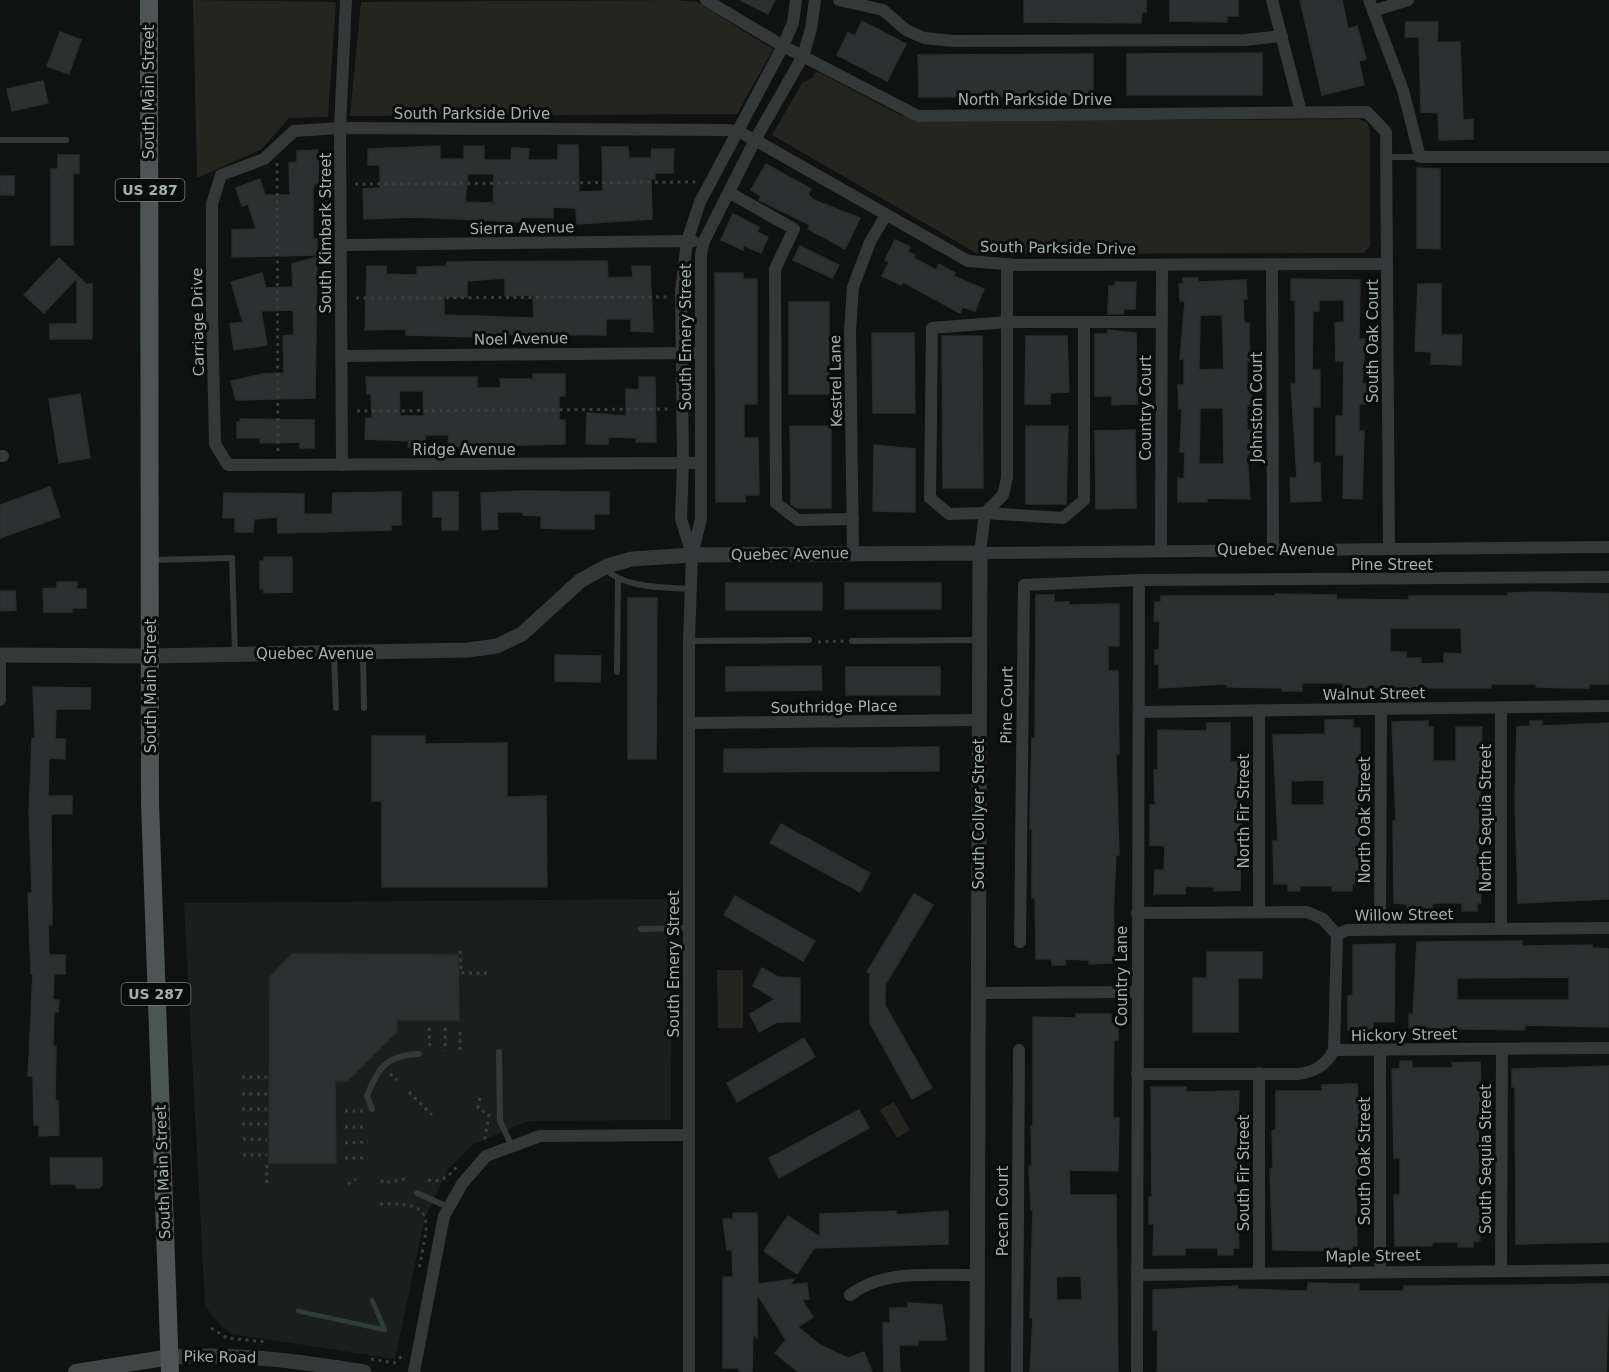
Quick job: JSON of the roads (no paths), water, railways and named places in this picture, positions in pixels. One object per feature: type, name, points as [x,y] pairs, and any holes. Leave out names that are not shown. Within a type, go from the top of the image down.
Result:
[{"type":"main road","name":"South Main Street","points":[[149,0],[150,815],[170,1364]]},
{"type":"main road","name":"Pike Road","points":[[76,1372],[170,1364]]},
{"type":"street","name":"South Kimbark Street","points":[[342,465],[340,128],[346,0]]},
{"type":"street","name":"North Parkside Drive","points":[[706,0],[783,46],[918,116],[1367,112],[1386,132]]},
{"type":"street","name":"South Emery Street","points":[[692,555],[681,519],[683,354],[681,291],[687,241],[700,202],[783,46],[793,23],[796,0]]},
{"type":"street","name":"South Emery Street","points":[[689,1372],[689,641],[692,555],[701,519],[700,274],[704,241],[803,56],[812,29],[815,0]]},
{"type":"street","points":[[839,0],[884,5],[906,30],[924,38],[954,41],[1245,40],[1282,36]]},
{"type":"street","points":[[1272,0],[1301,112]]},
{"type":"street","points":[[1408,0],[1371,6],[1403,90],[1420,157],[1609,157]]},
{"type":"street","name":"South Parkside Drive","points":[[221,175],[264,159],[294,131],[340,128],[737,131],[968,261],[1007,264],[1387,264]]},
{"type":"street","name":"South Oak Court","points":[[1386,132],[1389,549]]},
{"type":"street","name":"Carriage Drive","points":[[221,175],[212,204],[215,444],[228,465]]},
{"type":"street","points":[[730,193],[794,229],[775,268],[776,503],[798,520],[853,519]]},
{"type":"street","name":"Kestrel Lane","points":[[853,554],[850,331],[853,287],[870,242],[886,215]]},
{"type":"street","name":"Sierra Avenue","points":[[342,245],[704,241]]},
{"type":"street","points":[[985,513],[1003,495],[1007,478],[1007,264]]},
{"type":"street","name":"Johnston Court","points":[[1272,264],[1273,550]]},
{"type":"street","name":"Country Court","points":[[1161,551],[1162,265]]},
{"type":"street","points":[[1084,323],[1084,500],[1063,518],[985,513],[949,514],[930,498],[932,328],[1007,322],[1161,322]]},
{"type":"street","name":"Noel Avenue","points":[[342,356],[700,353]]},
{"type":"street","name":"Ridge Avenue","points":[[228,465],[701,463]]},
{"type":"street","name":"South Collyer Street","points":[[977,1372],[980,553],[985,513]]},
{"type":"street","name":"Quebec Avenue","points":[[0,655],[334,654],[468,650],[497,646],[522,634],[580,581],[604,568],[632,559],[692,555],[1609,547]]},
{"type":"street","name":"Pine Street","points":[[1139,580],[1609,577]]},
{"type":"street","name":"Country Lane","points":[[1137,1372],[1139,580]]},
{"type":"street","name":"Pine Court","points":[[1020,942],[1024,585],[1139,580]]},
{"type":"street","points":[[0,655],[0,700]]},
{"type":"street","name":"Walnut Street","points":[[1139,712],[1609,706]]},
{"type":"street","name":"North Sequia Street","points":[[1501,708],[1501,929]]},
{"type":"street","name":"North Oak Street","points":[[1380,930],[1381,709]]},
{"type":"street","name":"North Fir Street","points":[[1259,710],[1259,912]]},
{"type":"street","name":"Southridge Place","points":[[689,723],[980,720]]},
{"type":"street","name":"Willow Street","points":[[1137,913],[1307,912],[1323,919],[1337,935],[1347,930],[1609,928]]},
{"type":"street","points":[[1334,1050],[1337,935]]},
{"type":"street","points":[[979,993],[1137,992]]},
{"type":"street","name":"Hickory Street","points":[[1137,1074],[1312,1072],[1324,1065],[1334,1050],[1609,1048]]},
{"type":"street","name":"South Sequia Street","points":[[1501,1270],[1502,1049]]},
{"type":"street","name":"Pecan Court","points":[[1017,1372],[1019,1050]]},
{"type":"street","name":"South Oak Street","points":[[1380,1050],[1380,1271]]},
{"type":"street","name":"South Fir Street","points":[[1259,1073],[1259,1273]]},
{"type":"street","points":[[414,1372],[444,1216],[462,1184],[486,1156],[540,1136],[689,1135]]},
{"type":"street","name":"Maple Street","points":[[1137,1275],[1609,1270]]},
{"type":"street","points":[[850,1295],[863,1285],[883,1278],[978,1275]]},
{"type":"street","name":"Pike Road","points":[[170,1364],[209,1354],[363,1365]]},
{"type":"lane","points":[[0,140],[66,140]]},
{"type":"lane","points":[[1386,157],[1420,157]]},
{"type":"lane","points":[[151,560],[232,558],[235,654]]},
{"type":"lane","points":[[604,568],[618,579],[691,589]]},
{"type":"lane","points":[[617,672],[618,579]]},
{"type":"lane","points":[[849,641],[980,640]]},
{"type":"lane","points":[[689,641],[812,641]]},
{"type":"lane","points":[[363,653],[364,708]]},
{"type":"lane","points":[[334,654],[336,708]]},
{"type":"lane","points":[[641,929],[689,928]]},
{"type":"lane","points":[[499,1052],[500,1121],[512,1146]]},
{"type":"lane","points":[[372,1110],[367,1096],[385,1064],[400,1054],[419,1054]]},
{"type":"lane","points":[[417,1193],[449,1208]]},
{"type":"waterway","points":[[372,1300],[385,1330]]},
{"type":"waterway","points":[[298,1311],[385,1330]]}]
